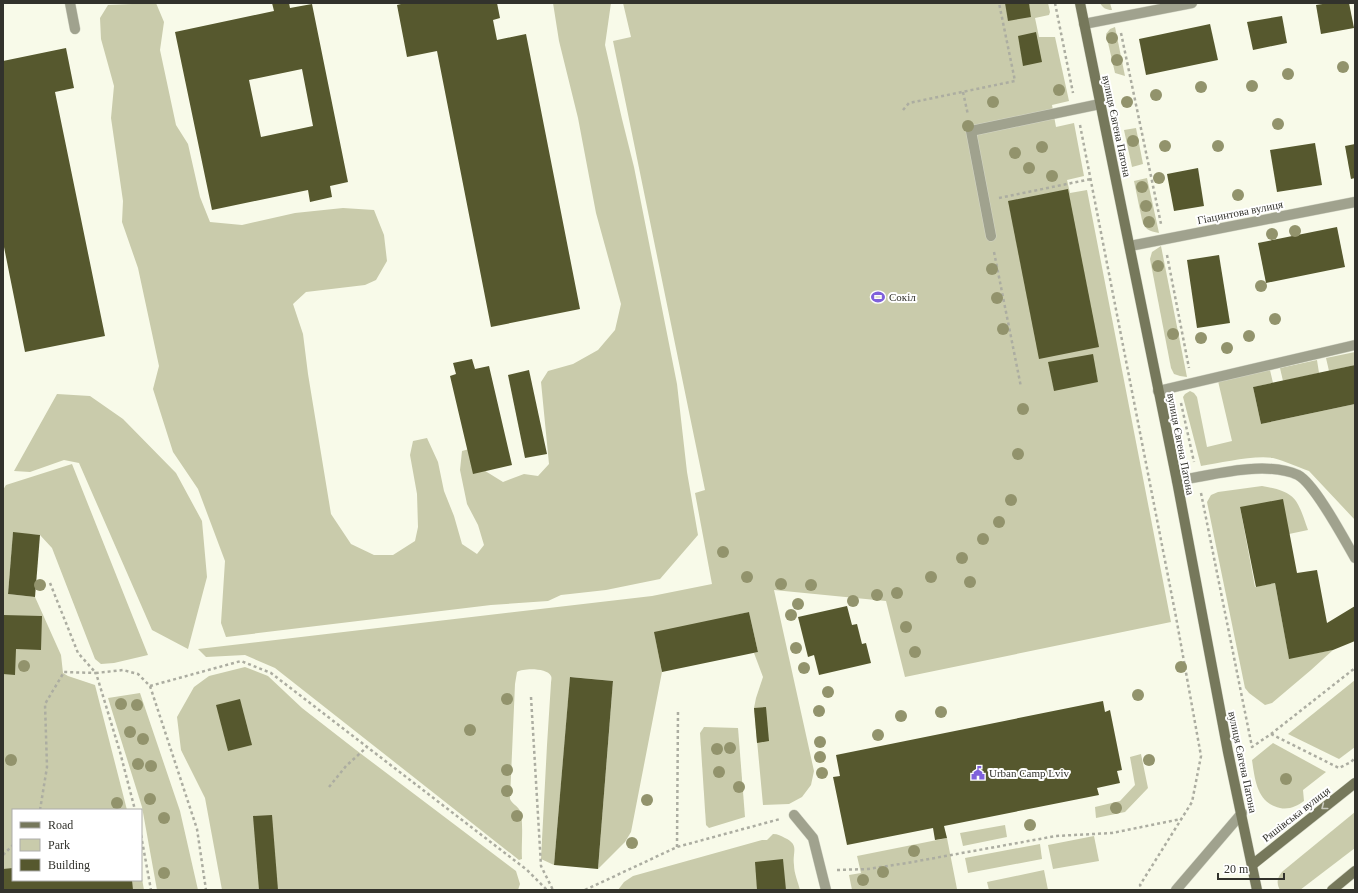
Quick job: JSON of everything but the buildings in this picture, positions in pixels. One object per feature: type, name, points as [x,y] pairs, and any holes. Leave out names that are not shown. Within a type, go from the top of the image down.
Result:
[{"type":"street","name":"вулиця Євгена Патона","points":[[1080,3],[1130,246],[1177,482],[1228,752],[1257,890]]},
{"type":"street","points":[[1084,24],[1192,3]]},
{"type":"street","points":[[73,4],[75,29]]},
{"type":"street","points":[[991,236],[971,131],[1100,104]]},
{"type":"street","name":"Гіацинтова вулиця","points":[[1130,246],[1355,202]]},
{"type":"street","points":[[1158,391],[1355,345]]},
{"type":"street","points":[[1177,482],[1243,469],[1280,470],[1299,476],[1313,490],[1355,558]]},
{"type":"street","name":"Ряшівська вулиця","points":[[1252,865],[1355,783]]},
{"type":"street","points":[[1176,890],[1242,813]]},
{"type":"street","points":[[794,815],[813,838],[826,890]]},
{"type":"street","points":[[1332,890],[1355,871]]},
{"type":"path","points":[[903,110],[909,103],[1015,81],[1000,3]]},
{"type":"path","points":[[1055,3],[1091,179],[1176,617],[1201,756],[1192,802],[1140,885],[1142,890]]},
{"type":"path","points":[[963,92],[971,131]]},
{"type":"path","points":[[984,200],[1091,179]]},
{"type":"path","points":[[991,236],[1022,387]]},
{"type":"path","points":[[50,583],[78,653],[96,673],[120,752],[135,809]]},
{"type":"path","points":[[150,686],[241,661],[271,673],[527,870],[547,890]]},
{"type":"path","points":[[1252,747],[1271,734],[1355,668]]},
{"type":"path","points":[[40,809],[47,767],[45,704],[64,672],[96,673],[124,670],[138,674],[150,686],[197,829],[206,890]]},
{"type":"path","points":[[531,697],[541,866],[553,890]]},
{"type":"path","points":[[677,847],[678,710]]},
{"type":"path","points":[[1271,734],[1339,768],[1351,762],[1355,758]]},
{"type":"path","points":[[329,787],[346,766],[367,747]]},
{"type":"path","points":[[585,890],[677,847],[794,815]]},
{"type":"path","points":[[822,872],[848,868],[868,868],[908,863],[1056,836],[1112,833],[1182,818]]},
{"type":"path","points":[[142,840],[152,890]]},
{"type":"path","points":[[3,855],[12,846]]},
{"type":"green space","points":[[156,3],[164,22],[160,50],[176,125],[188,144],[200,197],[210,222],[242,225],[295,213],[343,208],[374,210],[384,235],[387,261],[376,280],[365,285],[306,292],[293,304],[303,334],[308,374],[331,514],[351,544],[374,555],[393,555],[415,541],[418,527],[417,494],[410,455],[413,441],[427,438],[438,462],[444,491],[454,516],[462,544],[477,554],[484,545],[478,525],[467,504],[460,470],[462,451],[473,448],[482,469],[503,482],[524,474],[538,476],[549,464],[541,382],[548,371],[573,364],[598,350],[615,330],[621,304],[596,213],[578,118],[559,41],[553,3],[611,3],[605,45],[634,167],[677,384],[687,472],[698,535],[660,579],[606,590],[561,595],[548,601],[491,605],[226,637],[221,623],[225,561],[198,489],[173,452],[153,389],[159,366],[138,268],[122,222],[123,201],[111,118],[114,86],[101,39],[100,18],[108,5]]},
{"type":"green space","name":"Сокіл","points":[[623,3],[1048,3],[1050,12],[1049,15],[1035,18],[1039,37],[1055,37],[1069,101],[1052,105],[1056,127],[1074,123],[1084,176],[1067,180],[1070,193],[1087,190],[1171,622],[905,677],[886,601],[774,590],[814,771],[811,785],[802,797],[789,804],[763,805],[754,708],[763,677],[754,653],[758,652],[749,612],[656,634],[655,636],[662,672],[631,832],[625,842],[598,869],[613,681],[571,677],[570,679],[554,865],[541,859],[551,679],[549,673],[530,669],[520,671],[517,672],[515,684],[510,799],[519,809],[521,815],[522,859],[519,860],[275,668],[245,655],[206,657],[198,649],[652,596],[712,584],[695,493],[705,490],[613,41],[631,37]]},
{"type":"green space","points":[[1100,3],[1110,3],[1112,10],[1108,10]]},
{"type":"green space","points":[[1115,27],[1125,76],[1115,73],[1106,34],[1110,29]]},
{"type":"green space","points":[[1136,128],[1143,164],[1132,167],[1124,130]]},
{"type":"green space","points":[[1147,178],[1159,233],[1144,226],[1142,220],[1134,181]]},
{"type":"green space","points":[[1161,246],[1187,377],[1174,374],[1171,368],[1150,259],[1152,252]]},
{"type":"green space","points":[[1355,352],[1355,365],[1329,371],[1326,358]]},
{"type":"green space","points":[[1317,360],[1319,373],[1283,381],[1280,368]]},
{"type":"green space","points":[[1270,370],[1273,383],[1253,387],[1261,424],[1355,404],[1355,520],[1309,471],[1282,461],[1265,457],[1201,466],[1183,397],[1185,394],[1190,391],[1197,397],[1207,447],[1232,441],[1218,381]]},
{"type":"green space","points":[[57,394],[90,396],[123,419],[176,473],[202,521],[207,577],[188,649],[152,630],[79,463],[64,460],[30,472],[14,471]]},
{"type":"green space","points":[[72,464],[148,655],[114,663],[101,664],[95,659],[52,548],[40,535],[13,533],[8,594],[35,597],[61,655],[63,673],[95,685],[127,809],[12,809],[12,881],[142,881],[142,879],[144,890],[3,890],[3,490],[6,485]]},
{"type":"green space","points":[[1262,486],[1274,488],[1289,494],[1298,504],[1308,530],[1289,534],[1240,507],[1255,587],[1275,583],[1289,658],[1333,650],[1272,703],[1265,705],[1249,693],[1245,688],[1207,502],[1211,495],[1218,492]]},
{"type":"green space","points":[[245,667],[268,676],[302,708],[516,871],[520,884],[518,890],[222,890],[205,798],[181,750],[177,717],[194,687],[209,676]]},
{"type":"green space","points":[[1355,680],[1355,747],[1339,759],[1288,734]]},
{"type":"green space","points":[[140,693],[180,811],[198,890],[157,890],[142,807],[108,698]]},
{"type":"green space","points":[[704,727],[738,728],[745,817],[709,828],[706,825],[700,733]]},
{"type":"green space","points":[[1273,743],[1326,772],[1303,790],[1304,801],[1293,807],[1280,808],[1272,805],[1266,801],[1258,790],[1252,760]]},
{"type":"green space","points":[[1141,754],[1148,788],[1125,812],[1096,818],[1095,807],[1120,801],[1135,785],[1130,757]]},
{"type":"green space","points":[[1355,812],[1355,848],[1300,890],[1280,890],[1278,880],[1283,871]]},
{"type":"green space","points":[[1005,825],[1007,837],[963,846],[960,833]]},
{"type":"green space","points":[[773,834],[779,835],[790,841],[794,846],[794,868],[800,890],[618,890],[624,882],[633,876],[762,840],[767,840]]},
{"type":"green space","points":[[1094,836],[1099,861],[1053,869],[1048,845]]},
{"type":"green space","points":[[947,838],[957,889],[852,890],[849,875],[861,873],[857,856]]},
{"type":"green space","points":[[1040,844],[1042,859],[968,873],[965,858]]},
{"type":"green space","points":[[1044,870],[1048,890],[989,890],[987,882]]},
{"type":"place","name":"Сокіл","points":[[878,297]]},
{"type":"place","name":"Urban Camp Lviv","points":[[978,773]]}]
